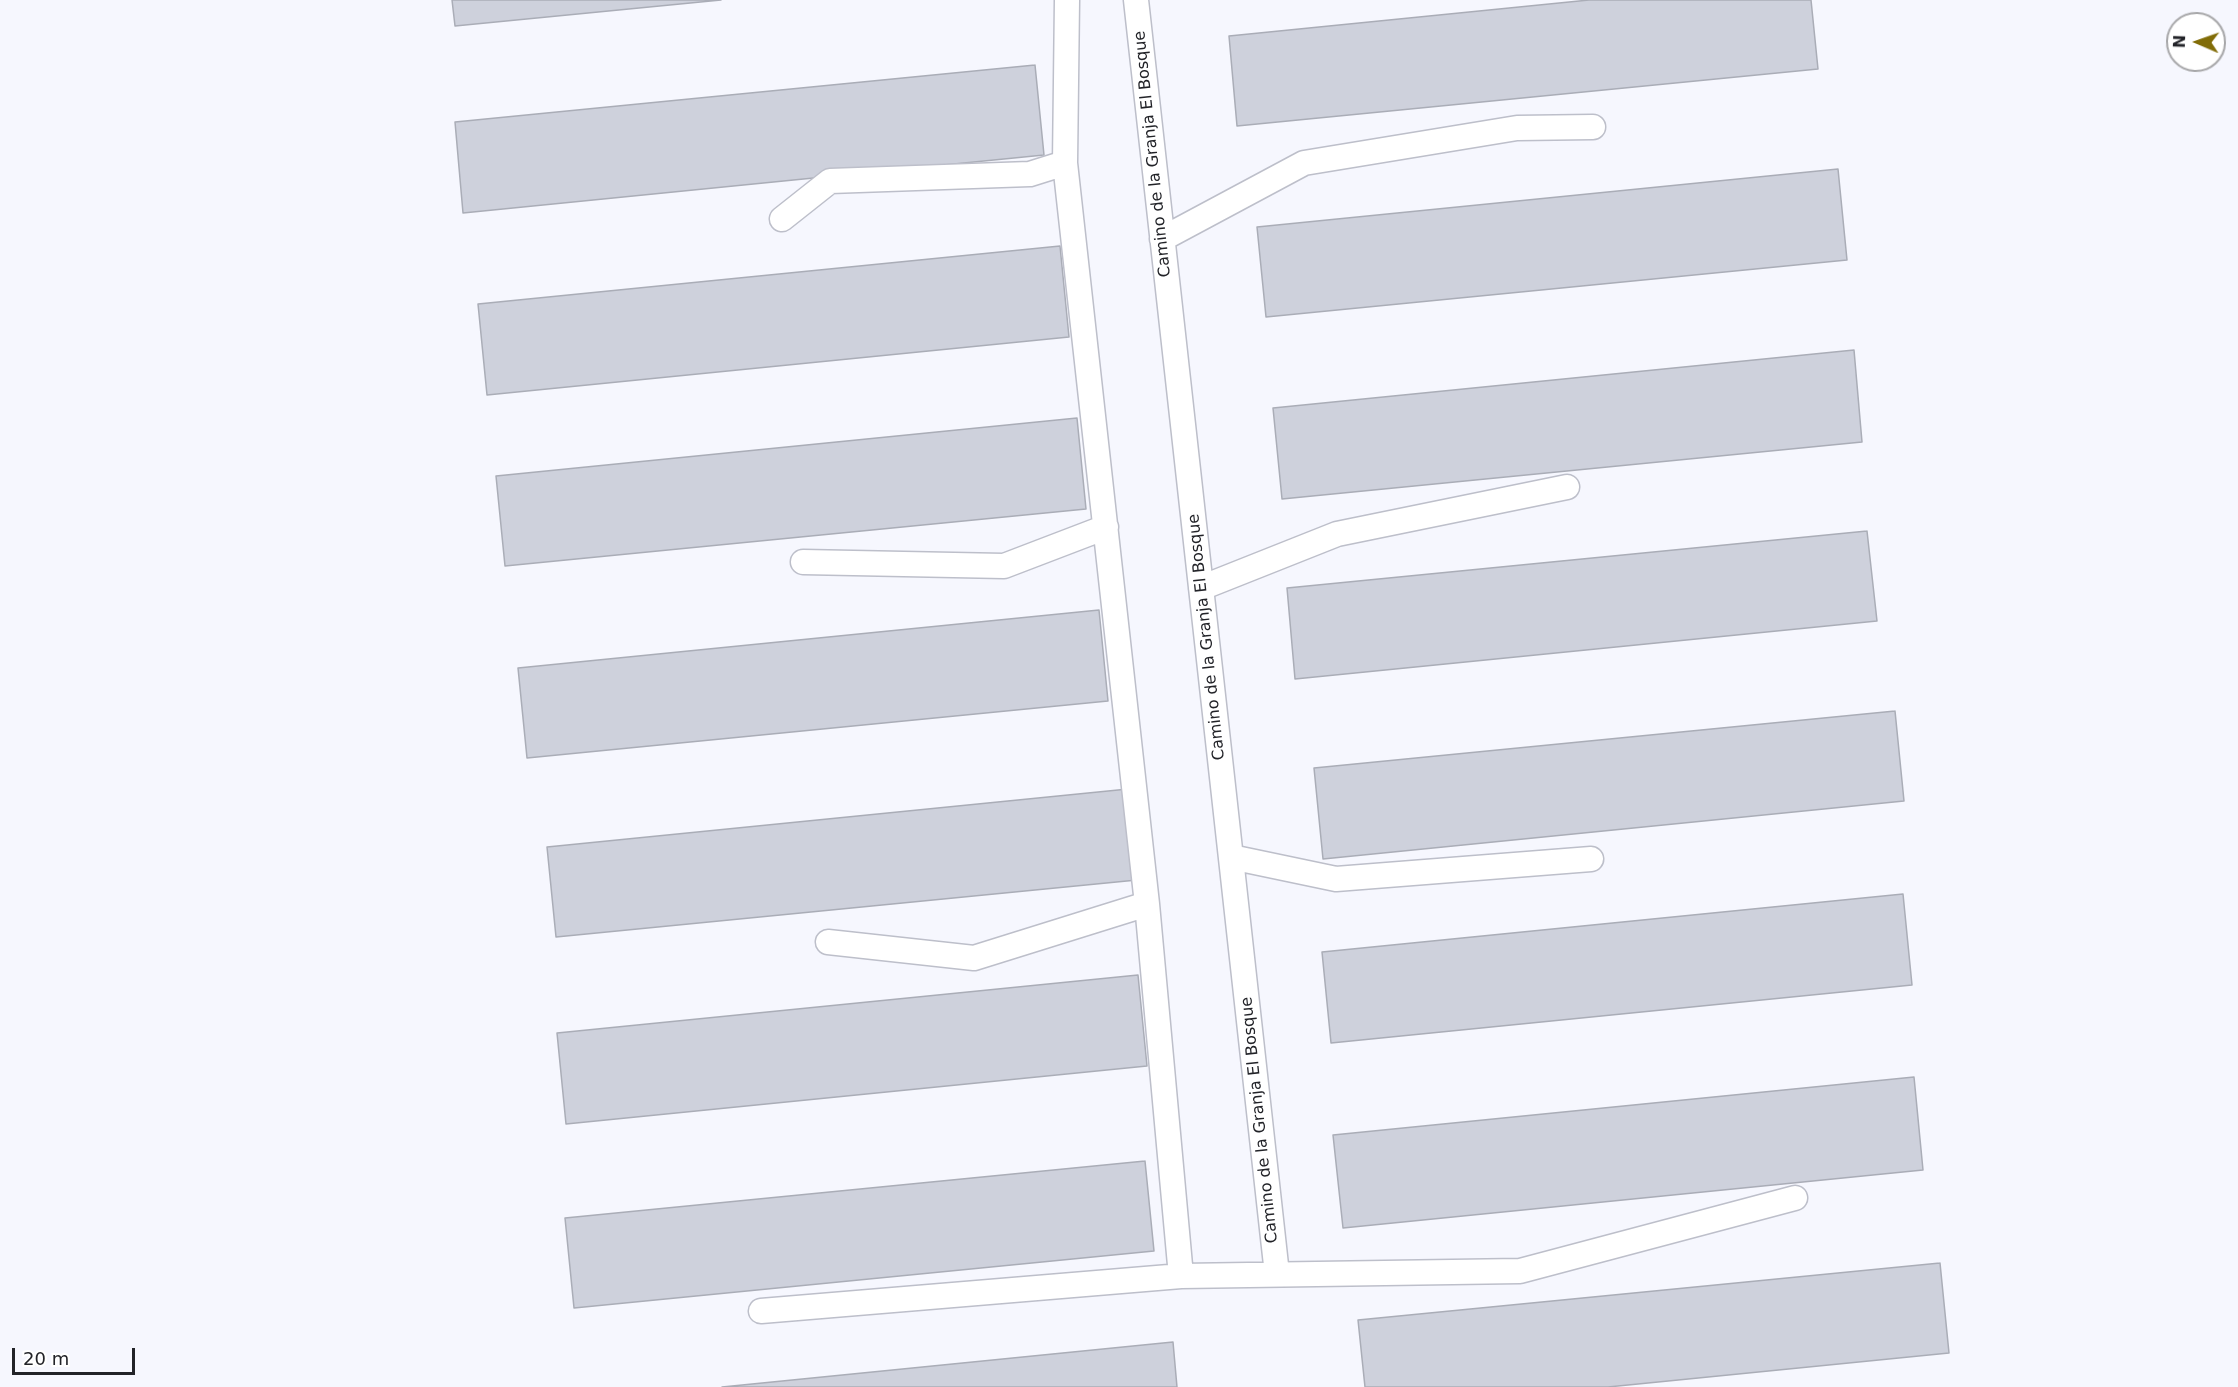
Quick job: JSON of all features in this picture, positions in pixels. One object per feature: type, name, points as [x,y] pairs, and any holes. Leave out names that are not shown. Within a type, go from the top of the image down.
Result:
[{"type":"lane","points":[[1067,0],[1065,163],[1147,904],[1181,1276]]},
{"type":"lane","name":"Camino de la Granja El Bosque","points":[[1136,0],[1277,1274]]},
{"type":"lane","points":[[1162,239],[1304,163],[1517,128],[1593,127]]},
{"type":"lane","points":[[782,219],[830,181],[1030,174],[1065,163]]},
{"type":"lane","points":[[1201,588],[1337,534],[1567,487]]},
{"type":"lane","points":[[803,562],[1004,566],[1106,527]]},
{"type":"lane","points":[[1231,857],[1336,879],[1591,859]]},
{"type":"lane","points":[[828,942],[974,958],[1147,904]]},
{"type":"lane","points":[[761,1311],[1181,1276],[1520,1271],[1795,1198]]},
{"type":"building","points":[[452,0],[721,0],[455,26]]},
{"type":"building","points":[[1589,0],[1811,0],[1818,69],[1237,126],[1229,36]]},
{"type":"building","points":[[1035,65],[1044,155],[463,213],[455,122]]},
{"type":"building","points":[[1838,169],[1847,260],[1266,317],[1257,227]]},
{"type":"building","points":[[1060,246],[1069,337],[487,395],[478,304]]},
{"type":"building","points":[[1854,350],[1862,442],[1282,499],[1273,408]]},
{"type":"building","points":[[1077,418],[1086,509],[505,566],[496,476]]},
{"type":"building","points":[[1867,531],[1877,621],[1295,679],[1287,588]]},
{"type":"building","points":[[1099,610],[1108,701],[527,758],[518,668]]},
{"type":"building","points":[[1895,711],[1904,801],[1323,859],[1314,768]]},
{"type":"building","points":[[1128,789],[1137,880],[556,937],[547,847]]},
{"type":"building","points":[[1903,894],[1912,985],[1331,1043],[1322,952]]},
{"type":"building","points":[[1138,975],[1147,1066],[566,1124],[557,1033]]},
{"type":"building","points":[[1914,1077],[1923,1170],[1343,1228],[1333,1135]]},
{"type":"building","points":[[1145,1161],[1154,1251],[574,1308],[565,1218]]},
{"type":"building","points":[[1940,1263],[1949,1353],[1608,1387],[1365,1387],[1358,1320]]},
{"type":"building","points":[[1173,1342],[1177,1387],[722,1387]]}]
